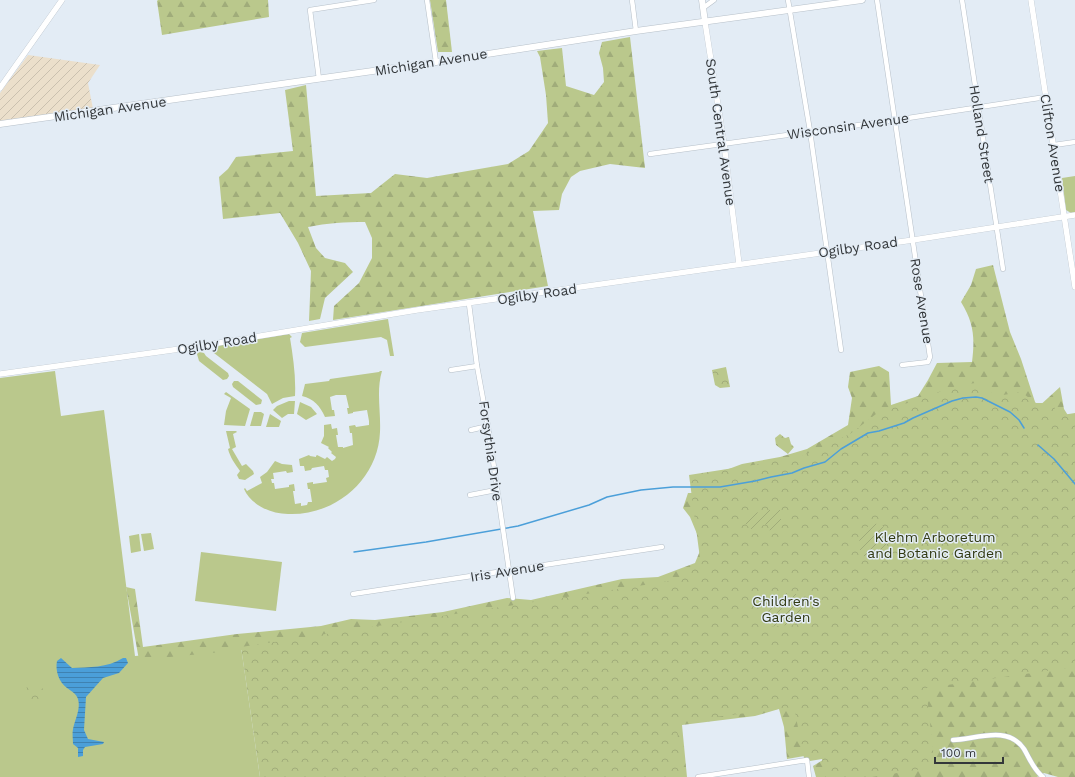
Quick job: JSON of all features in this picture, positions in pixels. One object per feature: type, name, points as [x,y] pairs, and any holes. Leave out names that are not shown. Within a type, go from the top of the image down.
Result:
[{"type":"main road","name":"South Central Avenue","points":[[702,0],[705,22]]},
{"type":"main road","name":"Michigan Avenue","points":[[0,124],[436,62],[837,2],[862,0]]},
{"type":"street","points":[[0,88],[62,0]]},
{"type":"street","points":[[319,79],[310,10],[374,0]]},
{"type":"street","points":[[427,0],[436,62]]},
{"type":"street","points":[[632,0],[636,31]]},
{"type":"street","points":[[703,8],[714,0]]},
{"type":"street","points":[[788,0],[810,131],[841,350]]},
{"type":"street","name":"Rose Avenue","points":[[877,0],[930,357],[928,362],[902,365]]},
{"type":"street","name":"Holland Street","points":[[962,0],[1003,269]]},
{"type":"street","name":"Clifton Avenue","points":[[1031,0],[1075,287]]},
{"type":"street","name":"South Central Avenue","points":[[705,22],[724,144],[739,264]]},
{"type":"street","name":"Wisconsin Avenue","points":[[650,154],[895,120],[978,106],[1046,97]]},
{"type":"street","points":[[1054,145],[1075,142]]},
{"type":"street","name":"Ogilby Road","points":[[0,374],[194,347],[417,310],[469,304],[913,240],[1075,215]]},
{"type":"street","name":"Forsythia Drive","points":[[469,304],[477,366],[488,426],[496,490],[513,598]]},
{"type":"street","points":[[451,370],[477,366]]},
{"type":"street","points":[[471,430],[488,426]]},
{"type":"street","points":[[470,496],[496,490]]},
{"type":"street","name":"Iris Avenue","points":[[353,594],[662,547]]},
{"type":"street","points":[[953,740],[992,735],[1003,735],[1014,739],[1023,747],[1036,772],[1043,777]]},
{"type":"street","points":[[698,777],[730,775],[807,760],[808,777]]},
{"type":"shaded area","points":[[28,55],[100,65],[88,83],[93,109],[0,122],[0,93]]},
{"type":"green space","points":[[158,0],[268,0],[269,17],[162,35]]},
{"type":"green space","points":[[430,0],[446,0],[452,52],[438,52]]},
{"type":"green space","points":[[630,37],[645,168],[610,164],[580,171],[571,177],[562,194],[559,210],[533,211],[548,286],[333,320],[334,306],[359,283],[372,258],[372,238],[365,222],[308,227],[316,248],[325,258],[345,263],[353,272],[325,298],[320,319],[309,321],[311,271],[298,243],[280,213],[223,219],[219,177],[228,169],[236,157],[293,151],[285,90],[306,85],[316,196],[371,193],[395,174],[427,178],[508,164],[529,151],[548,123],[546,95],[540,57],[537,51],[562,48],[566,86],[594,95],[604,82],[603,68],[599,53],[602,42]]},
{"type":"green space","points":[[1075,176],[1075,213],[1071,213],[1066,210],[1062,178]]},
{"type":"green space","name":"Klehm Arboretum and Botanic Garden","points":[[993,265],[1010,332],[1021,359],[1037,408],[1060,387],[1064,409],[1069,417],[1075,564],[1075,777],[1058,777],[1044,773],[1037,777],[816,777],[813,766],[831,755],[810,755],[787,759],[784,727],[779,709],[755,716],[682,725],[687,777],[261,777],[242,650],[139,660],[126,587],[135,589],[143,647],[237,634],[321,626],[351,619],[375,620],[443,612],[507,598],[531,600],[622,579],[658,577],[695,563],[702,546],[690,517],[683,508],[688,493],[704,493],[710,476],[742,464],[780,457],[807,449],[848,425],[852,398],[848,387],[850,372],[879,366],[889,372],[891,405],[918,396],[937,363],[972,362],[973,338],[971,324],[961,302],[971,285],[976,269]]},
{"type":"green space","points":[[388,319],[394,356],[390,356],[387,340],[381,337],[305,347],[300,342],[302,333]]},
{"type":"green space","points":[[289,334],[292,337],[290,338],[295,374],[295,396],[283,398],[272,404],[267,394],[214,353],[215,347],[219,345]]},
{"type":"green space","points":[[199,352],[204,353],[228,373],[229,376],[227,379],[223,380],[199,361],[197,354]]},
{"type":"green space","points":[[726,367],[730,387],[720,388],[715,385],[712,370]]},
{"type":"green space","points":[[55,371],[61,416],[104,410],[135,656],[241,647],[260,777],[0,777],[0,378]]},
{"type":"green space","points":[[382,371],[379,386],[380,432],[377,449],[371,465],[362,480],[351,492],[337,502],[322,509],[305,513],[282,514],[262,508],[251,500],[244,489],[245,488],[247,491],[262,483],[260,477],[267,472],[275,461],[282,464],[292,465],[293,472],[287,473],[286,471],[273,473],[274,479],[271,479],[272,483],[274,483],[275,489],[289,487],[289,485],[294,484],[295,491],[293,491],[295,504],[301,503],[301,506],[307,505],[308,502],[312,502],[310,489],[308,489],[307,483],[313,482],[313,484],[327,482],[326,478],[329,477],[328,470],[325,470],[324,466],[305,471],[304,466],[300,466],[299,459],[309,455],[316,457],[317,455],[325,459],[327,457],[332,461],[335,459],[336,457],[331,453],[332,452],[328,448],[329,447],[321,443],[324,436],[324,425],[331,424],[332,429],[337,428],[338,435],[336,435],[338,447],[343,448],[353,445],[352,433],[350,433],[349,426],[355,425],[356,427],[369,425],[369,421],[367,410],[348,414],[347,408],[349,408],[346,395],[336,395],[330,397],[332,410],[334,410],[335,416],[325,417],[316,404],[310,399],[302,396],[305,384]]},
{"type":"green space","points":[[234,381],[238,381],[262,400],[261,404],[256,405],[233,387],[232,384]]},
{"type":"green space","name":"Klehm Arboretum and Botanic Garden","points":[[975,383],[997,396],[1021,392],[1036,403],[1054,403],[1056,416],[1075,413],[1075,667],[926,688],[935,767],[872,777],[825,777],[822,759],[810,761],[804,758],[794,707],[676,722],[683,777],[260,777],[241,647],[683,579],[690,569],[701,566],[689,475],[798,458],[850,434],[876,414],[956,386]]},
{"type":"green space","points":[[226,392],[250,409],[245,426],[224,425],[226,411],[231,398],[224,394]]},
{"type":"green space","points":[[289,401],[295,401],[294,414],[288,414],[282,418],[273,410],[277,406]]},
{"type":"green space","points":[[300,402],[311,407],[317,414],[306,420],[297,414]]},
{"type":"green space","points":[[254,412],[261,412],[264,414],[261,426],[250,426]]},
{"type":"green space","points":[[270,414],[281,421],[279,427],[266,427]]},
{"type":"green space","points":[[226,431],[237,432],[233,434],[236,447],[232,449],[242,466],[246,464],[253,471],[254,474],[245,480],[239,479],[237,475],[240,471],[229,452],[228,449],[230,448]]},
{"type":"green space","points":[[780,434],[785,438],[789,437],[791,444],[794,447],[788,454],[776,445],[775,438]]},
{"type":"green space","points":[[769,510],[781,510],[781,522],[770,531],[768,524],[760,526],[760,528],[751,529],[743,522],[754,513]]},
{"type":"green space","points":[[872,524],[880,524],[885,528],[888,534],[887,541],[885,547],[879,553],[872,556],[863,556],[859,546],[860,538],[864,530]]},
{"type":"green space","points":[[151,533],[154,549],[144,551],[141,534]]},
{"type":"green space","points":[[139,534],[141,551],[131,553],[129,536]]},
{"type":"green space","points":[[201,552],[282,562],[276,611],[195,601]]},
{"type":"green space","name":"Children's Garden","points":[[786,593],[796,594],[803,598],[801,621],[798,624],[767,627],[763,608],[765,602]]},
{"type":"green space","points":[[36,682],[49,695],[44,701],[33,703],[27,702],[19,697],[26,688]]},
{"type":"water","points":[[61,658],[72,668],[111,664],[123,658],[126,658],[128,663],[119,673],[103,678],[86,697],[84,730],[88,739],[104,742],[103,744],[85,747],[83,750],[83,756],[78,757],[78,748],[73,744],[73,732],[79,703],[76,695],[64,686],[58,676],[57,661]]},
{"type":"waterway","points":[[354,552],[426,542],[518,526],[589,505],[607,497],[641,490],[673,487],[720,487],[792,473],[825,462],[841,449],[868,433],[904,423],[952,401],[963,398],[982,398],[1010,412],[1019,420],[1024,428]]},
{"type":"waterway","points":[[1038,445],[1054,459],[1075,484]]}]
